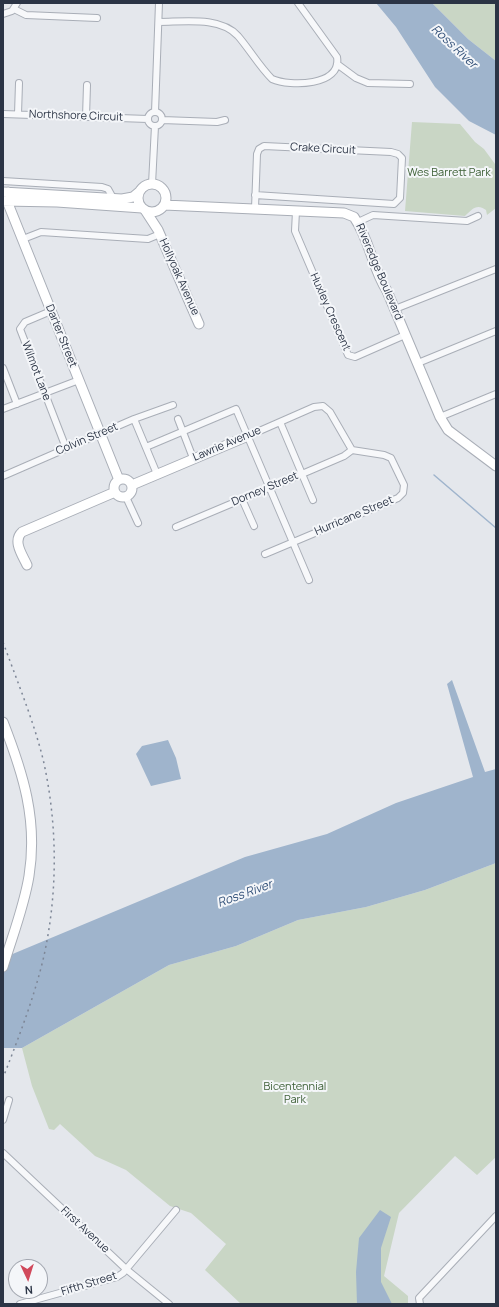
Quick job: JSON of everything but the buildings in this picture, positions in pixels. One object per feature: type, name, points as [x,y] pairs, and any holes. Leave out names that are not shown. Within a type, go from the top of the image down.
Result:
[{"type":"street","points":[[155,112],[159,3]]},
{"type":"street","points":[[298,3],[335,52],[338,64],[356,78],[368,83],[410,84]]},
{"type":"street","points":[[3,14],[8,13],[15,6],[26,15],[97,18]]},
{"type":"street","points":[[159,22],[214,23],[224,26],[237,36],[269,76],[276,81],[314,82],[328,76],[338,64]]},
{"type":"street","points":[[18,114],[19,83]]},
{"type":"street","points":[[86,117],[87,85]]},
{"type":"street","points":[[155,112],[151,114],[148,119],[151,124],[155,126]]},
{"type":"street","points":[[155,112],[160,115],[162,120]]},
{"type":"street","name":"Northshore Circuit","points":[[3,114],[148,119]]},
{"type":"street","points":[[162,120],[217,122],[225,120]]},
{"type":"street","points":[[155,126],[159,125],[162,120]]},
{"type":"street","points":[[152,184],[155,126]]},
{"type":"street","name":"Crake Circuit","points":[[255,195],[392,204],[398,202],[400,195],[402,160],[398,154],[268,145],[261,147],[258,151],[255,195],[255,208]]},
{"type":"street","points":[[3,182],[102,187],[108,189],[113,198]]},
{"type":"street","points":[[5,196],[128,198],[138,192],[145,185],[152,184],[160,186],[166,195],[157,219],[159,232],[148,239],[41,232],[22,239]]},
{"type":"street","points":[[138,192],[138,200],[143,209]]},
{"type":"street","name":"Riveredge Boulevard","points":[[166,195],[183,204]]},
{"type":"street","points":[[5,196],[143,209],[149,212],[161,208]]},
{"type":"street","name":"Darter Street","points":[[5,196],[119,480]]},
{"type":"street","name":"Riveredge Boulevard","points":[[161,208],[183,204],[344,213],[354,217],[358,222],[371,252],[380,280],[395,309],[440,417],[448,430],[496,465]]},
{"type":"street","name":"Hollyoak Avenue","points":[[143,209],[159,232],[199,324]]},
{"type":"street","name":"Huxley Crescent","points":[[296,211],[295,231],[348,354],[355,357],[405,335]]},
{"type":"street","points":[[358,222],[373,215],[467,221],[478,216]]},
{"type":"street","points":[[395,309],[496,269]]},
{"type":"street","name":"Wilmot Lane","points":[[50,311],[24,322],[20,329],[66,448]]},
{"type":"street","points":[[418,364],[496,331]]},
{"type":"street","points":[[3,368],[17,404]]},
{"type":"street","points":[[3,409],[78,380]]},
{"type":"street","points":[[440,417],[496,394]]},
{"type":"street","name":"Colvin Street","points":[[3,476],[134,419],[173,405]]},
{"type":"street","name":"Lawrie Avenue","points":[[132,485],[314,407],[323,406],[330,412],[352,450]]},
{"type":"street","points":[[146,447],[236,409],[309,580]]},
{"type":"street","points":[[134,419],[157,474]]},
{"type":"street","points":[[178,419],[193,458]]},
{"type":"street","points":[[280,422],[313,500]]},
{"type":"street","name":"Dorney Street","points":[[176,527],[344,456],[352,450]]},
{"type":"street","name":"Hurricane Street","points":[[293,542],[398,498],[403,493],[404,485],[391,458],[384,454],[352,450]]},
{"type":"street","points":[[125,479],[132,485],[131,494],[126,498],[120,497],[115,492],[115,484],[119,480],[125,479]]},
{"type":"street","points":[[27,565],[18,543],[19,534],[115,492]]},
{"type":"street","points":[[126,498],[138,523]]},
{"type":"street","points":[[242,499],[254,526]]},
{"type":"street","points":[[265,554],[293,542]]},
{"type":"street","points":[[3,722],[22,773],[32,828],[29,877],[3,967]]},
{"type":"street","points":[[3,1120],[9,1100]]},
{"type":"street","name":"First Avenue","points":[[3,1153],[126,1269],[168,1304]]},
{"type":"street","name":"Fifth Street","points":[[20,1304],[112,1279],[123,1273],[176,1210]]},
{"type":"street","points":[[419,1301],[496,1216]]},
{"type":"green space","points":[[432,3],[496,3],[496,61],[468,39]]},
{"type":"green space","name":"Wes Barrett Park","points":[[412,122],[460,124],[475,142],[484,149],[495,164],[496,208],[487,215],[486,210],[477,207],[472,209],[465,216],[405,211]]},
{"type":"green space","name":"Bicentennial Park","points":[[496,863],[496,1157],[477,1175],[455,1156],[399,1213],[384,1276],[408,1296],[408,1304],[241,1304],[205,1270],[226,1244],[191,1213],[170,1206],[126,1170],[95,1156],[60,1124],[54,1130],[49,1129],[32,1086],[22,1048],[169,965],[236,946],[298,920],[366,907],[425,890]]},
{"type":"water","name":"Ross River","points":[[376,3],[432,3],[468,39],[496,61],[496,135],[469,121],[435,87],[396,27]]},
{"type":"water","name":"Ross River","points":[[452,680],[485,772],[496,769],[496,863],[425,890],[366,907],[298,920],[236,946],[169,965],[22,1048],[3,1048],[3,958],[245,857],[327,834],[396,803],[473,777],[447,684]]},
{"type":"water","points":[[168,740],[176,758],[181,779],[151,786],[136,754],[142,746]]},
{"type":"water","points":[[380,1210],[391,1217],[381,1248],[381,1282],[392,1304],[357,1304],[356,1272],[359,1238]]},
{"type":"waterway","points":[[434,475],[496,528]]},
{"type":"railway","points":[[3,642],[30,715],[43,759],[48,784],[54,834],[54,885],[48,935],[43,960],[30,1005],[3,1078]]}]
